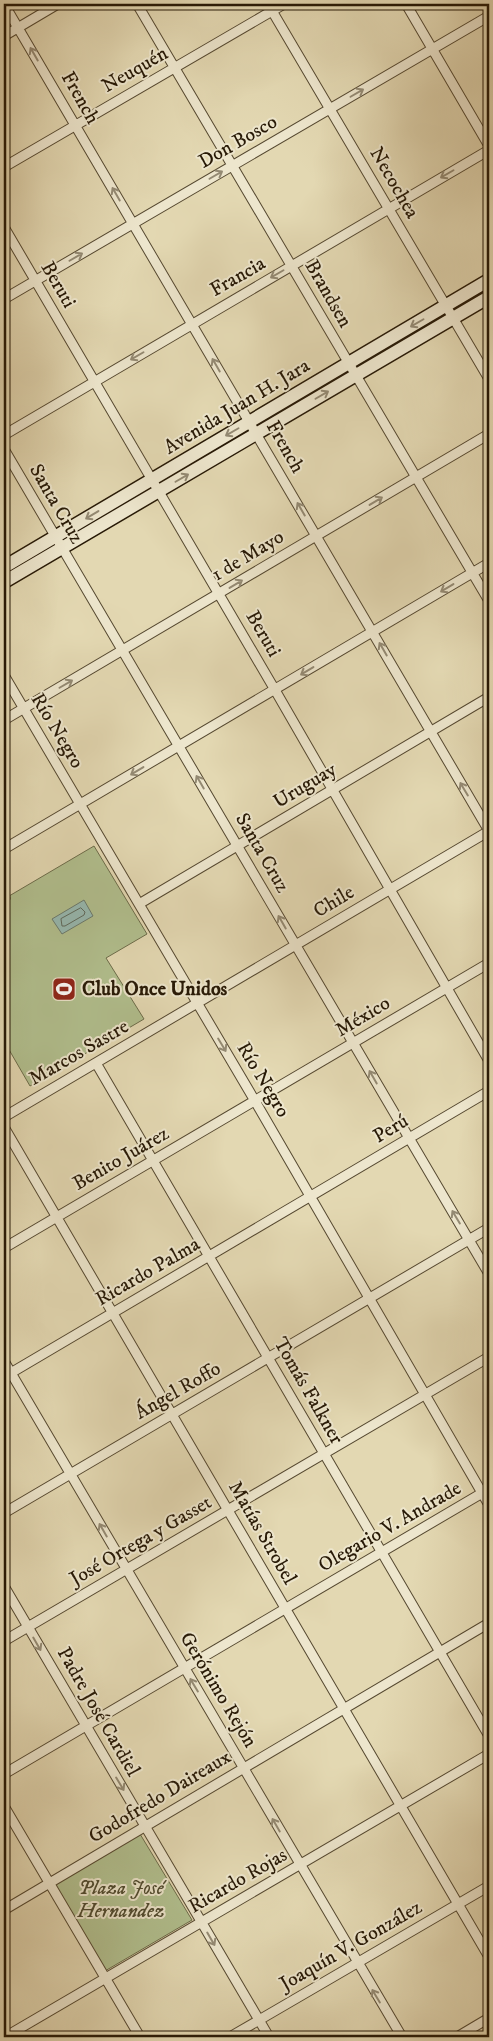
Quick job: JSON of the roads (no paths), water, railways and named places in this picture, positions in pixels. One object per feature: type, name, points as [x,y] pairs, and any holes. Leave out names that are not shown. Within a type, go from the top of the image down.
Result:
[{"type":"main road","name":"Avenida Juan H. Jara","points":[[4,566],[489,280]]},
{"type":"main road","name":"Avenida Juan H. Jara","points":[[4,582],[489,297]]},
{"type":"street","name":"French","points":[[4,4],[489,831]]},
{"type":"street","points":[[4,36],[58,4]]},
{"type":"street","name":"Brandsen","points":[[137,4],[489,601]]},
{"type":"street","name":"Neuquén","points":[[4,167],[175,68],[270,7],[284,4]]},
{"type":"street","points":[[406,4],[489,148]]},
{"type":"street","name":"Necochea","points":[[270,7],[489,379]]},
{"type":"street","name":"Don Bosco","points":[[4,299],[489,16]]},
{"type":"street","name":"Francia","points":[[4,435],[389,209],[489,148]]},
{"type":"street","name":"Beruti","points":[[4,227],[275,690],[489,1061]]},
{"type":"street","name":"1 de Mayo","points":[[4,720],[489,434]]},
{"type":"street","name":"Santa Cruz","points":[[4,449],[489,1274]]},
{"type":"street","points":[[4,849],[489,563]]},
{"type":"street","name":"Río Negro","points":[[4,675],[426,1396],[486,1491],[489,1505]]},
{"type":"street","name":"Uruguay","points":[[139,904],[489,697]]},
{"type":"street","name":"Chile","points":[[197,1004],[489,831]]},
{"type":"street","name":"México","points":[[255,1101],[489,963]]},
{"type":"street","name":"Marcos Sastre","points":[[4,1117],[197,1004]]},
{"type":"street","name":"Tomás Falkner","points":[[96,1063],[489,1736]]},
{"type":"street","name":"Perú","points":[[311,1197],[489,1091]]},
{"type":"street","name":"Benito Juárez","points":[[4,1248],[255,1101]]},
{"type":"street","name":"Matías Strobel","points":[[4,1127],[489,1956]]},
{"type":"street","name":"Ricardo Palma","points":[[7,1375],[311,1197]]},
{"type":"street","name":"Ángel Roffo","points":[[4,1513],[489,1228]]},
{"type":"street","name":"José Ortega y Gasset","points":[[4,1641],[426,1396],[489,1357]]},
{"type":"street","name":"Gerónimo Rejón","points":[[4,1361],[7,1375],[70,1474],[402,2037]]},
{"type":"street","name":"Olegario V. Andrade","points":[[4,1774],[486,1491]]},
{"type":"street","name":"Padre José Cardiel","points":[[4,1586],[268,2037]]},
{"type":"street","name":"Godofredo Daireaux","points":[[4,1910],[489,1623]]},
{"type":"street","name":"Ricardo Rojas","points":[[6,2037],[489,1754]]},
{"type":"street","points":[[4,1806],[140,2037]]},
{"type":"street","name":"Joaquín V. González","points":[[230,2037],[489,1886]]},
{"type":"street","points":[[457,2037],[489,2018]]},
{"type":"water","points":[[84,900],[93,916],[62,934],[52,919]]},
{"type":"place","name":"Club Once Unidos","points":[[64,989]]},
{"type":"park label","name":"Plaza José Hernandez","points":[[121,1900]]}]
